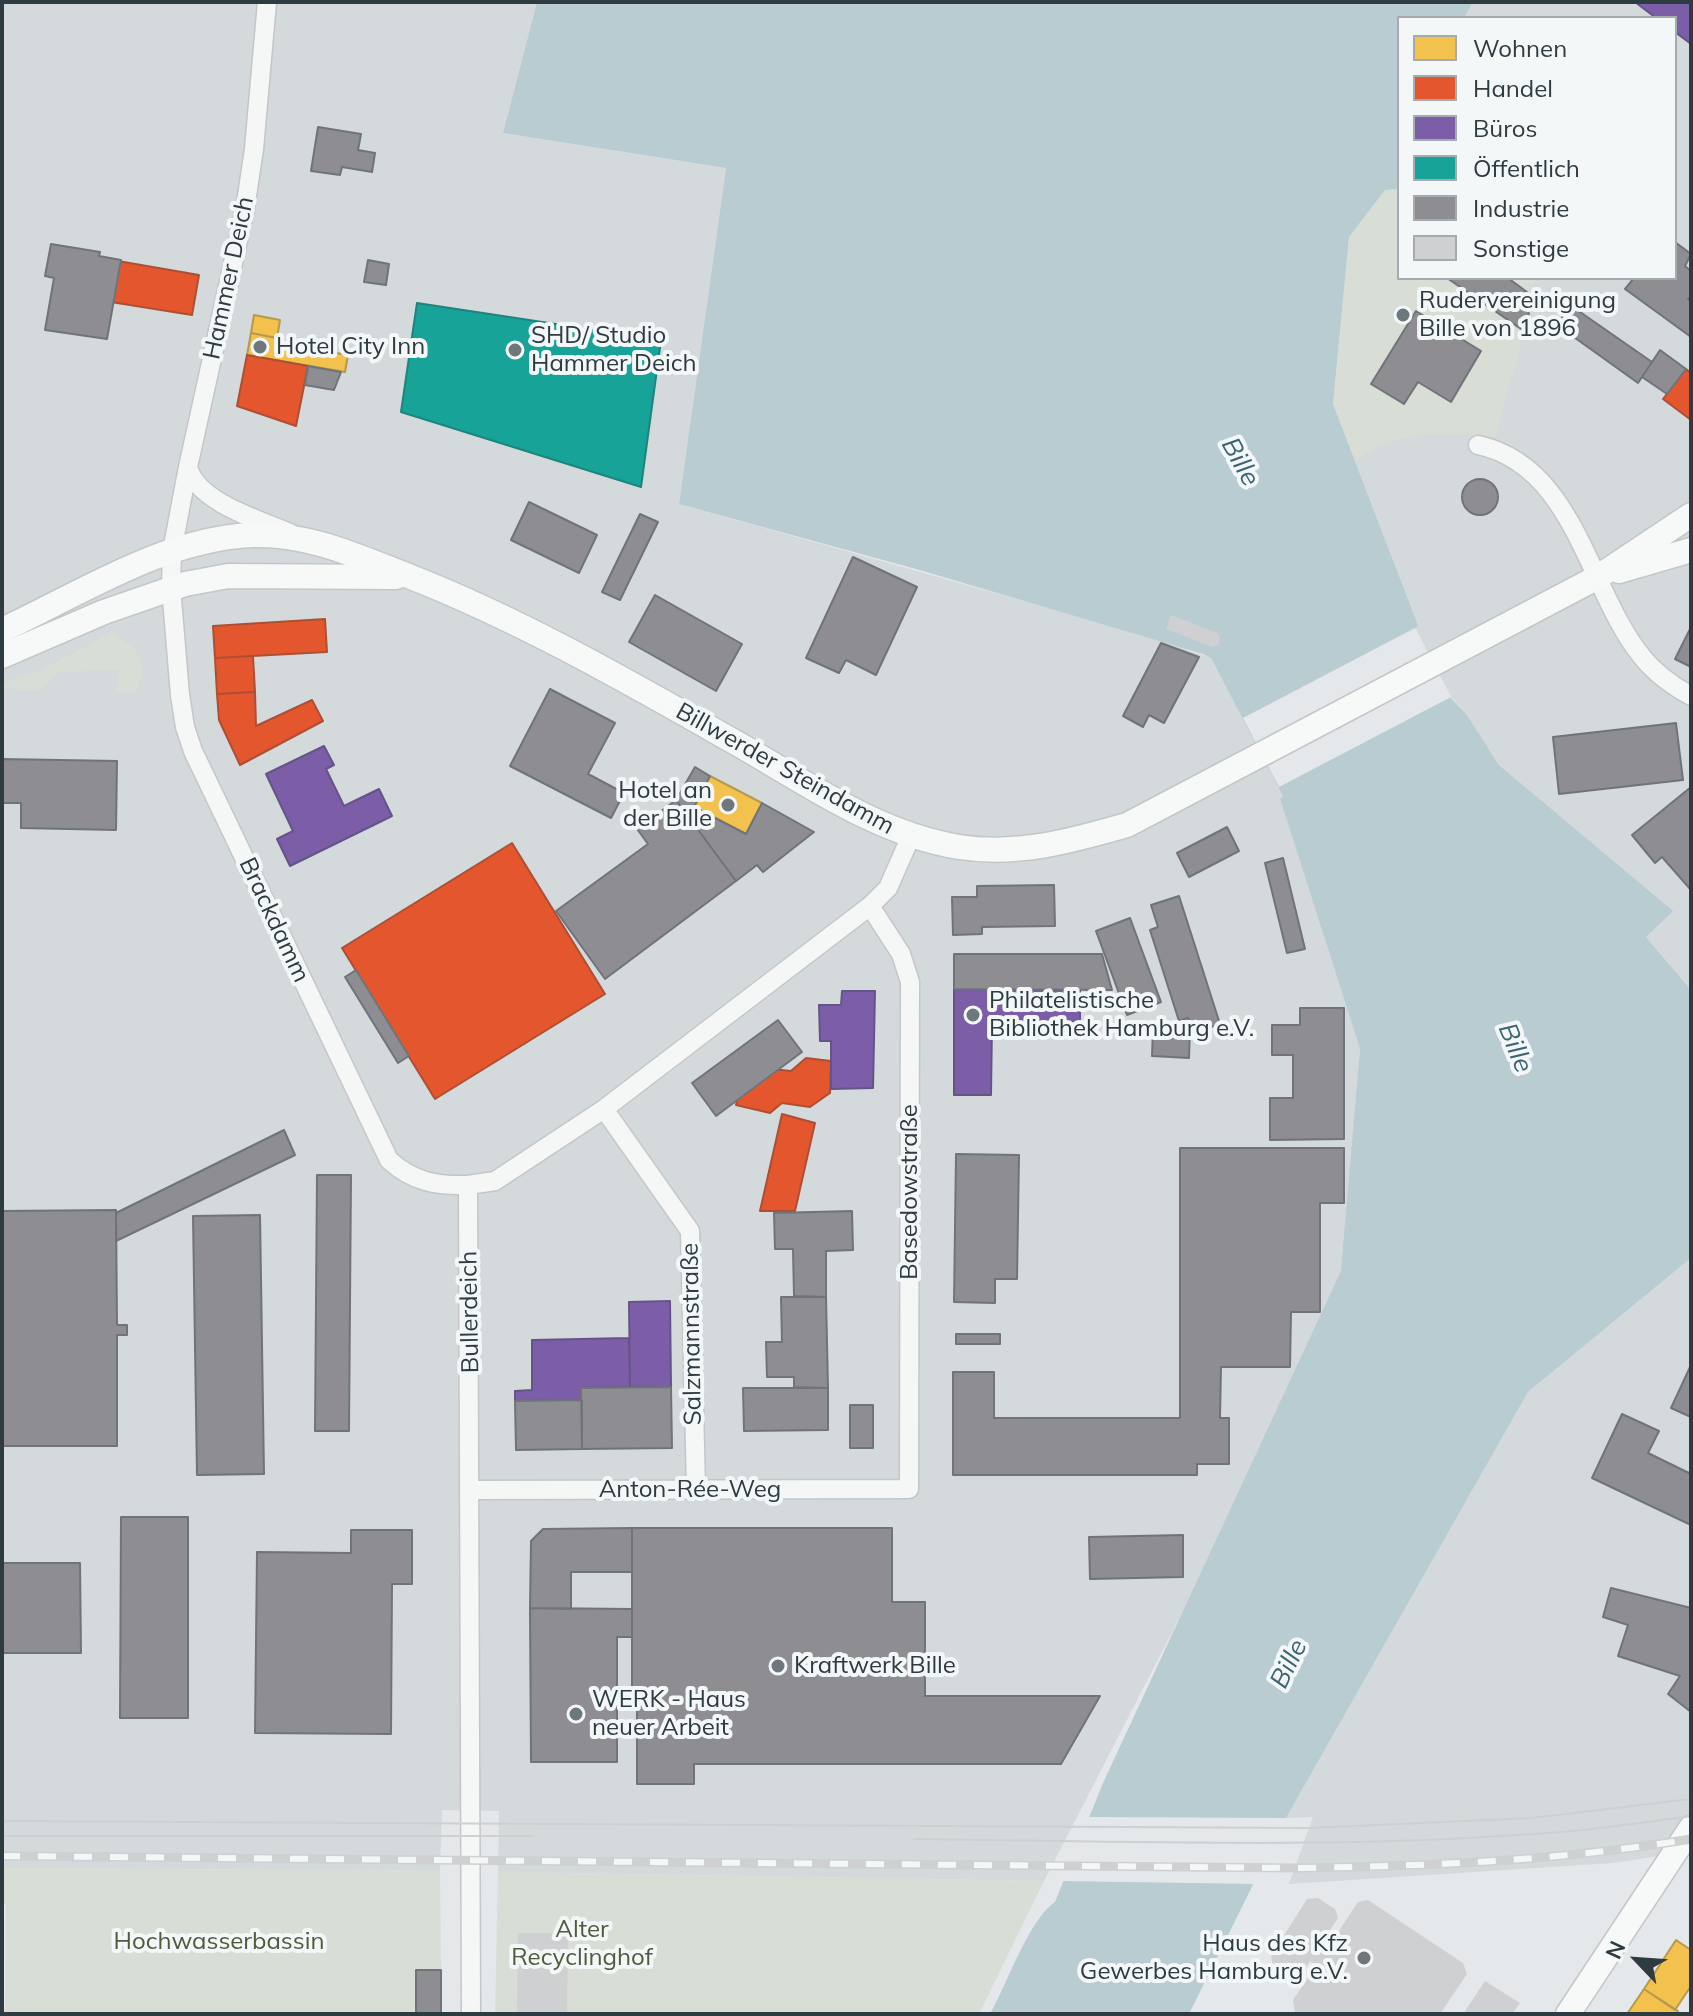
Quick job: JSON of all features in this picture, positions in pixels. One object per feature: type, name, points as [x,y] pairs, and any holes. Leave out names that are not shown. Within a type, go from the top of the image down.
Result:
[{"type":"main road","points":[[1598,577],[1691,515]]},
{"type":"main road","name":"Billwerder Steindamm","points":[[2,630],[172,551],[234,537],[273,535],[301,538],[342,550],[486,609],[543,637],[855,811],[911,836],[961,847],[1011,849],[1054,846],[1127,825],[1598,577]]},
{"type":"main road","points":[[1598,577],[1691,550]]},
{"type":"main road","name":"Billwerder Steindamm","points":[[2,656],[171,587],[228,576],[410,577]]},
{"type":"main road","points":[[1568,2014],[1691,1828]]},
{"type":"street","name":"Hammer Deich","points":[[172,551],[245,209],[254,149],[267,2]]},
{"type":"street","points":[[1478,445],[1507,453],[1549,492],[1579,538],[1628,637],[1642,658],[1661,677],[1691,696]]},
{"type":"street","points":[[188,467],[190,475],[205,492],[301,538]]},
{"type":"street","name":"Brackdamm","points":[[172,551],[171,587],[180,695],[193,751],[389,1160],[401,1171],[442,1186],[468,1185]]},
{"type":"street","points":[[468,1185],[495,1181],[604,1109],[870,906],[888,888],[911,836]]},
{"type":"street","name":"Basedowstraße","points":[[870,906],[901,954],[910,982],[909,1489]]},
{"type":"street","name":"Salzmannstraße","points":[[604,1109],[690,1231],[696,1490]]},
{"type":"street","name":"Bullerdeich","points":[[468,1185],[471,2014]]},
{"type":"street","name":"Anton-Rée-Weg","points":[[471,1490],[909,1489]]},
{"type":"shaded area","points":[[2,2],[537,2],[503,133],[726,168],[679,504],[1148,636],[1211,658],[1284,797],[1280,799],[1360,1049],[1342,1271],[1184,1609],[1044,1881],[498,1872],[499,1811],[442,1810],[440,1871],[2,1868]]},
{"type":"shaded area","points":[[1473,2],[1691,2],[1691,990],[1646,937],[1672,911],[1499,765],[1467,715],[1451,697],[1415,628],[1418,625],[1333,404],[1397,196],[1397,280],[1677,280],[1677,16],[1465,16]]},
{"type":"shaded area","points":[[1691,1258],[1691,1851],[1613,1863],[1289,1884],[1313,1817],[1286,1818],[1528,1392]]},
{"type":"green space","name":"Rudervereinigung Bille von 1896","points":[[1397,189],[1397,280],[1536,280],[1527,292],[1529,317],[1521,329],[1520,352],[1496,437],[1423,435],[1388,443],[1355,461],[1333,404],[1349,237],[1385,190]]},
{"type":"green space","points":[[113,632],[135,649],[144,671],[136,692],[117,692],[119,670],[58,672],[40,691],[2,688],[2,683],[39,671]]},
{"type":"green space","name":"Hochwasserbassin","points":[[2,1868],[440,1871],[441,1970],[416,1970],[416,2014],[5,2014],[6,1905],[2,1903]]},
{"type":"green space","name":"Alter Recyclinghof","points":[[498,1872],[1044,1881],[979,2014],[495,2014]]},
{"type":"water","name":"Bille","points":[[537,2],[1473,2],[1465,16],[1397,16],[1397,189],[1385,190],[1349,237],[1333,404],[1418,625],[1415,629],[1450,697],[1467,715],[1499,765],[1673,911],[1646,937],[1691,990],[1691,1258],[1528,1392],[1286,1818],[1189,2014],[990,2014],[1027,1938],[1055,1902],[1103,1783],[1341,1271],[1360,1049],[1280,799],[1283,796],[1211,658],[1203,654],[923,571],[679,504],[726,168],[503,133]]},
{"type":"pier","points":[[1415,628],[1451,697],[1279,787],[1243,718]]},
{"type":"pier","points":[[1085,1817],[1291,1818],[1258,1884],[1059,1881]]},
{"type":"building: Wohnen","points":[[254,315],[280,320],[277,338],[251,333]]},
{"type":"building: Wohnen","points":[[251,333],[277,338],[276,346],[291,349],[291,345],[348,355],[345,372],[247,355]]},
{"type":"building: Wohnen","name":"Hotel an der Bille","points":[[710,776],[762,803],[746,834],[694,807]]},
{"type":"building: Wohnen","points":[[1676,1940],[1691,1950],[1691,1986],[1675,2010],[1644,1989]]},
{"type":"building: Wohnen","points":[[1644,1989],[1678,2011],[1676,2014],[1627,2014]]},
{"type":"building: Handel","points":[[118,261],[199,275],[192,315],[111,302]]},
{"type":"building: Handel","points":[[247,355],[308,366],[296,426],[237,406]]},
{"type":"building: Handel","points":[[1686,369],[1691,373],[1691,420],[1663,399]]},
{"type":"building: Handel","points":[[325,619],[327,652],[215,658],[213,626]]},
{"type":"building: Handel","points":[[253,656],[255,692],[217,694],[215,658]]},
{"type":"building: Handel","points":[[255,692],[256,726],[312,700],[323,721],[240,765],[219,720],[217,694]]},
{"type":"building: Handel","points":[[512,843],[605,994],[435,1099],[342,948]]},
{"type":"building: Handel","points":[[806,1058],[831,1061],[830,1093],[810,1107],[782,1103],[770,1113],[736,1105],[739,1092],[772,1069],[791,1071]]},
{"type":"building: Handel","points":[[782,1114],[815,1123],[795,1211],[760,1211]]},
{"type":"building: Büros","points":[[1635,2],[1691,2],[1691,44],[1677,34],[1677,16],[1653,16]]},
{"type":"building: Büros","points":[[324,746],[334,765],[326,769],[344,806],[379,789],[392,816],[290,866],[277,839],[293,831],[266,774]]},
{"type":"building: Büros","points":[[954,989],[1080,990],[1080,1022],[992,1022],[991,1095],[954,1095]]},
{"type":"building: Büros","points":[[842,991],[875,991],[873,1088],[831,1089],[831,1041],[820,1041],[819,1005],[841,1005]]},
{"type":"building: Büros","points":[[670,1301],[671,1387],[630,1387],[629,1302]]},
{"type":"building: Büros","points":[[629,1338],[630,1387],[581,1388],[582,1400],[515,1401],[515,1391],[532,1390],[532,1340]]},
{"type":"building: Öffentlich","points":[[417,303],[661,340],[641,487],[401,412]]},
{"type":"building: Industrie","points":[[318,127],[361,134],[358,150],[375,153],[372,172],[342,167],[340,175],[311,171]]},
{"type":"building: Industrie","points":[[51,244],[100,252],[99,256],[121,260],[107,339],[45,330],[54,278],[45,276]]},
{"type":"building: Industrie","points":[[1677,244],[1691,254],[1685,266],[1691,271],[1691,296],[1688,299],[1691,302],[1691,337],[1625,289],[1632,280],[1677,280]]},
{"type":"building: Industrie","points":[[368,260],[389,264],[386,285],[364,282]]},
{"type":"building: Industrie","points":[[1450,280],[1511,280],[1527,292],[1529,317],[1521,329]]},
{"type":"building: Industrie","points":[[1570,305],[1652,362],[1638,383],[1557,325]]},
{"type":"building: Industrie","points":[[1416,311],[1481,351],[1451,402],[1418,382],[1404,404],[1371,384]]},
{"type":"building: Industrie","points":[[1660,350],[1686,369],[1667,394],[1642,377]]},
{"type":"building: Industrie","points":[[308,366],[341,372],[334,390],[305,385]]},
{"type":"building: Industrie","points":[[1480,479],[1493,484],[1498,497],[1493,510],[1480,515],[1467,510],[1462,497],[1467,484]]},
{"type":"building: Industrie","points":[[529,502],[597,535],[579,573],[511,540]]},
{"type":"building: Industrie","points":[[640,514],[658,522],[620,600],[602,592]]},
{"type":"building: Industrie","points":[[853,557],[917,587],[876,675],[846,660],[839,673],[806,658]]},
{"type":"building: Industrie","points":[[655,595],[742,644],[716,691],[629,642]]},
{"type":"building: Industrie","points":[[1691,627],[1691,667],[1675,659]]},
{"type":"building: Industrie","points":[[1161,643],[1199,657],[1164,723],[1149,715],[1143,727],[1123,716]]},
{"type":"building: Industrie","points":[[550,689],[615,723],[588,774],[624,793],[611,818],[510,766]]},
{"type":"building: Industrie","points":[[1676,723],[1683,780],[1559,794],[1553,737]]},
{"type":"building: Industrie","points":[[2,759],[117,761],[116,830],[21,828],[21,803],[2,803]]},
{"type":"building: Industrie","points":[[695,767],[710,776],[694,807],[746,834],[762,803],[814,832],[763,872],[757,865],[736,881],[676,800]]},
{"type":"building: Industrie","points":[[1691,787],[1691,890],[1662,857],[1655,863],[1632,835]]},
{"type":"building: Industrie","points":[[676,800],[736,881],[605,979],[556,911],[648,844],[637,829]]},
{"type":"building: Industrie","points":[[1227,827],[1239,851],[1189,877],[1177,853]]},
{"type":"building: Industrie","points":[[1283,858],[1305,949],[1287,953],[1265,863]]},
{"type":"building: Industrie","points":[[1054,885],[1055,926],[982,927],[982,934],[953,935],[952,897],[977,897],[977,886]]},
{"type":"building: Industrie","points":[[1179,896],[1220,1024],[1193,1033],[1188,1018],[1179,1021],[1150,930],[1158,927],[1151,905]]},
{"type":"building: Industrie","points":[[1130,918],[1161,1002],[1127,1015],[1096,931]]},
{"type":"building: Industrie","points":[[954,954],[1102,954],[1112,990],[954,989]]},
{"type":"building: Industrie","points":[[356,970],[409,1056],[398,1063],[345,977]]},
{"type":"building: Industrie","points":[[1300,1008],[1344,1008],[1344,1139],[1270,1140],[1270,1098],[1293,1098],[1293,1055],[1272,1055],[1272,1025],[1300,1025]]},
{"type":"building: Industrie","points":[[778,1020],[802,1052],[716,1116],[692,1083]]},
{"type":"building: Industrie","points":[[1153,1028],[1190,1029],[1189,1058],[1152,1056]]},
{"type":"building: Industrie","points":[[284,1130],[295,1155],[116,1241],[116,1213]]},
{"type":"building: Industrie","points":[[1180,1148],[1344,1148],[1344,1203],[1320,1203],[1320,1312],[1291,1312],[1290,1367],[1221,1367],[1220,1418],[1229,1418],[1229,1464],[1197,1464],[1197,1475],[953,1475],[953,1372],[994,1372],[994,1418],[1180,1418]]},
{"type":"building: Industrie","points":[[956,1154],[1019,1155],[1017,1279],[995,1279],[995,1303],[954,1302]]},
{"type":"building: Industrie","points":[[317,1175],[351,1175],[349,1431],[315,1431]]},
{"type":"building: Industrie","points":[[116,1210],[117,1325],[127,1325],[127,1335],[117,1335],[117,1446],[2,1446],[2,1211]]},
{"type":"building: Industrie","points":[[852,1211],[853,1250],[826,1251],[826,1297],[794,1296],[793,1249],[775,1249],[774,1213]]},
{"type":"building: Industrie","points":[[260,1215],[264,1474],[197,1475],[193,1216]]},
{"type":"building: Industrie","points":[[781,1297],[826,1297],[828,1388],[794,1387],[794,1377],[767,1377],[766,1342],[782,1342]]},
{"type":"building: Industrie","points":[[956,1334],[1000,1334],[1000,1344],[956,1344]]},
{"type":"building: Industrie","points":[[1691,1365],[1691,1417],[1671,1408]]},
{"type":"building: Industrie","points":[[671,1387],[672,1448],[582,1449],[581,1388]]},
{"type":"building: Industrie","points":[[743,1388],[828,1388],[828,1430],[744,1431]]},
{"type":"building: Industrie","points":[[582,1400],[582,1449],[516,1450],[515,1401]]},
{"type":"building: Industrie","points":[[850,1405],[873,1405],[873,1448],[850,1448]]},
{"type":"building: Industrie","points":[[1622,1414],[1659,1431],[1648,1453],[1691,1474],[1691,1525],[1592,1478]]},
{"type":"building: Industrie","points":[[121,1517],[188,1517],[188,1718],[120,1718]]},
{"type":"building: Industrie","name":"Kraftwerk Bille","points":[[632,1528],[892,1528],[892,1602],[925,1602],[925,1696],[1100,1696],[1061,1764],[694,1764],[694,1784],[637,1784],[637,1700],[632,1700]]},
{"type":"building: Industrie","points":[[632,1528],[632,1572],[571,1572],[571,1609],[530,1608],[531,1541],[543,1529]]},
{"type":"building: Industrie","points":[[351,1530],[412,1530],[412,1584],[392,1584],[391,1734],[255,1733],[257,1552],[351,1553]]},
{"type":"building: Industrie","points":[[1183,1535],[1183,1577],[1090,1579],[1089,1537]]},
{"type":"building: Industrie","points":[[2,1563],[80,1563],[81,1653],[2,1653]]},
{"type":"building: Industrie","points":[[1611,1588],[1691,1608],[1691,1712],[1668,1694],[1680,1676],[1618,1656],[1628,1625],[1603,1617]]},
{"type":"building: Industrie","points":[[530,1608],[632,1609],[632,1637],[617,1637],[617,1762],[531,1762]]},
{"type":"building: Industrie","points":[[416,1970],[441,1970],[441,2014],[416,2014]]},
{"type":"building: Sonstige","points":[[1171,615],[1218,633],[1218,645],[1212,647],[1166,629]]},
{"type":"building: Sonstige","name":"Haus des Kfz Gewerbes Hamburg e.V.","points":[[1318,1898],[1335,1909],[1338,1918],[1326,1936],[1333,1940],[1358,1902],[1368,1900],[1463,1963],[1467,1974],[1440,2014],[1295,2012],[1293,2000],[1317,1965],[1310,1961],[1300,1977],[1289,1977],[1273,1966],[1271,1956],[1307,1899]]},
{"type":"building: Sonstige","points":[[518,1933],[568,1933],[567,2014],[517,2014]]},
{"type":"building: Sonstige","points":[[1485,1981],[1520,2003],[1512,2014],[1463,2014]]},
{"type":"tram line","points":[[2,1821],[1309,1828],[1532,1818],[1691,1799]]},
{"type":"tram line","points":[[914,1839],[1224,1843],[1457,1839],[1554,1833],[1691,1816]]},
{"type":"tram line","points":[[2,1836],[534,1836]]},
{"type":"railway","points":[[2,1856],[1295,1868],[1493,1861],[1592,1853],[1691,1839]]},
{"type":"place","name":"Rudervereinigung Bille von 1896","points":[[1403,315]]},
{"type":"place","name":"Hotel City Inn","points":[[260,347]]},
{"type":"place","name":"SHD/ Studio Hammer Deich","points":[[515,350]]},
{"type":"place","name":"Hotel an der Bille","points":[[728,805]]},
{"type":"place","name":"Philatelistische Bibliothek Hamburg e.V.","points":[[973,1015]]},
{"type":"place","name":"Kraftwerk Bille","points":[[778,1666]]},
{"type":"place","name":"WERK - Haus neuer Arbeit","points":[[576,1714]]},
{"type":"place","name":"Haus des Kfz Gewerbes Hamburg e.V.","points":[[1364,1958]]}]
